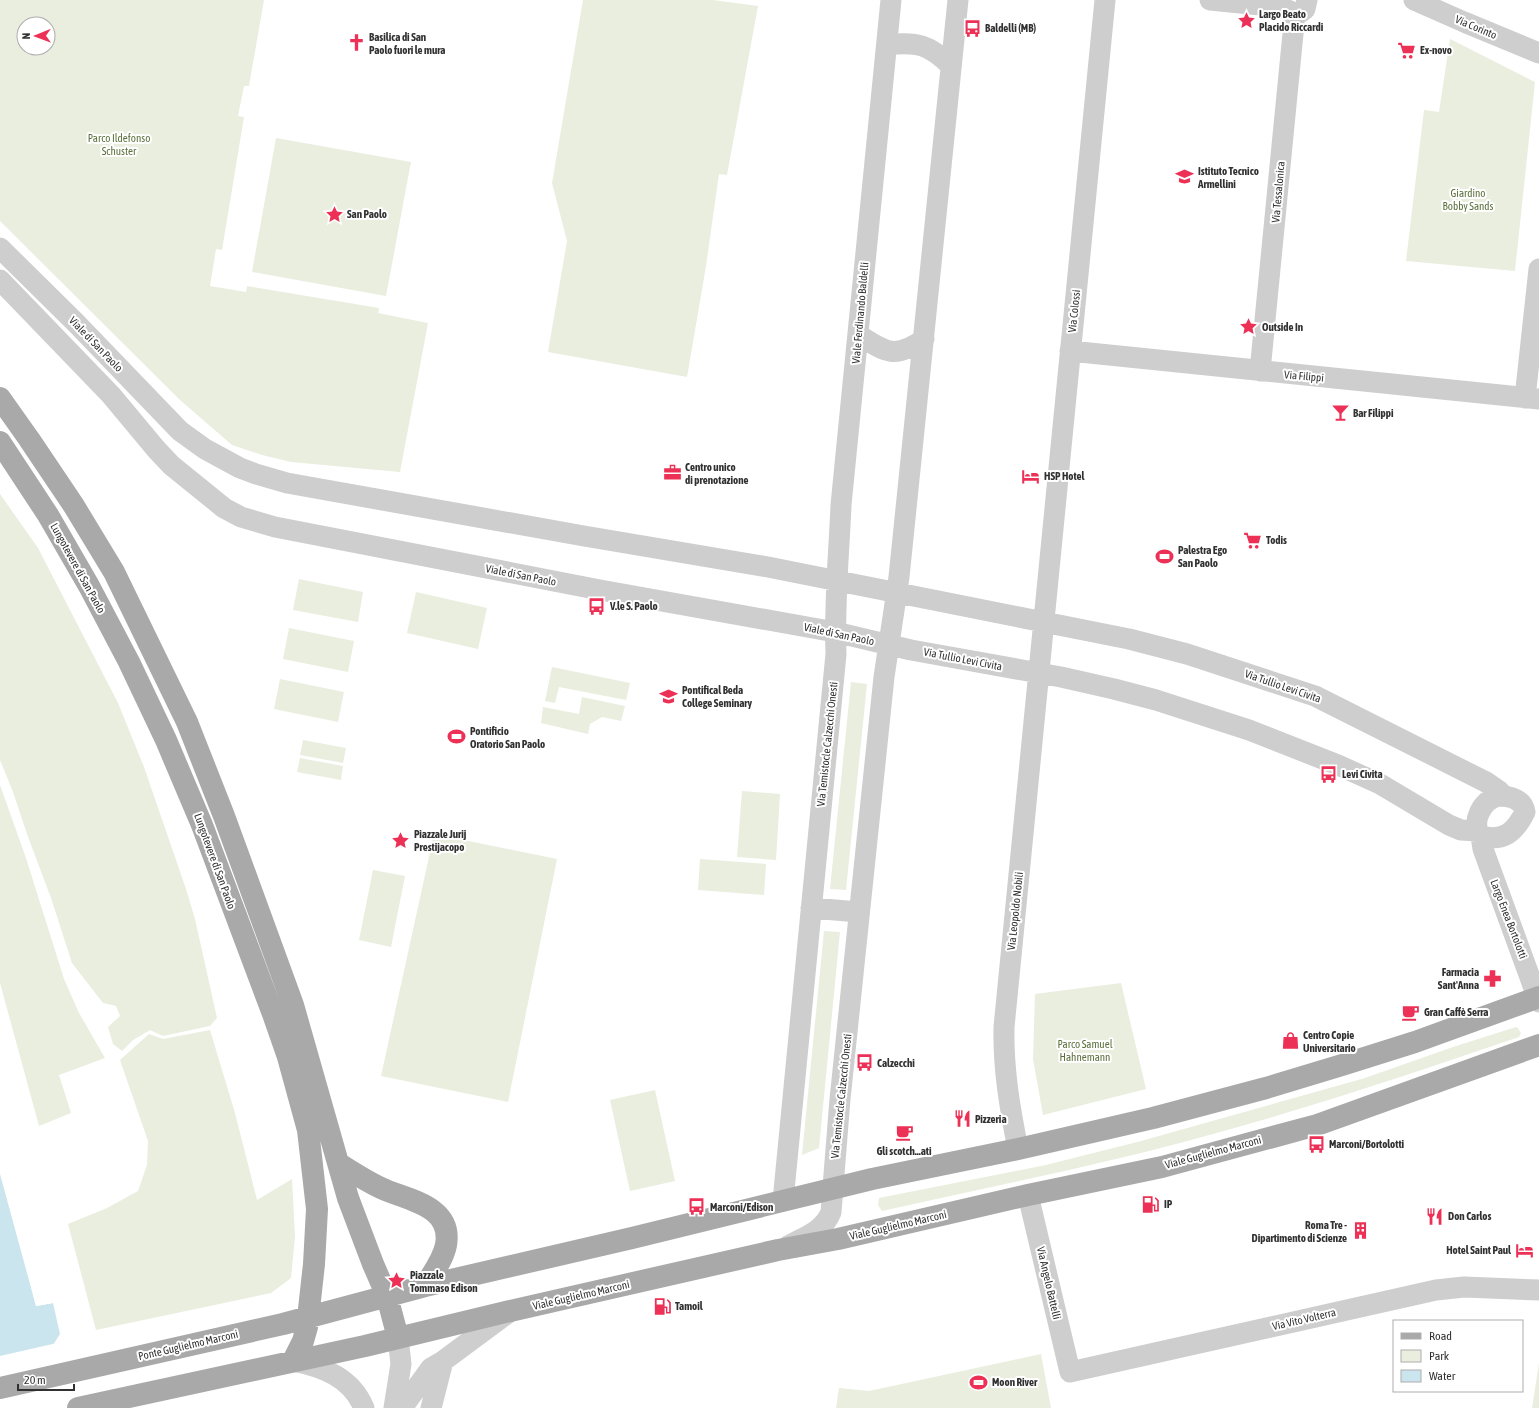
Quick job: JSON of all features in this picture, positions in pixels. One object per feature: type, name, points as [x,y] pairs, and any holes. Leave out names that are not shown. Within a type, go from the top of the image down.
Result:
[{"type":"main road","points":[[0,398],[74,506],[114,572],[187,722],[224,816],[292,1005],[348,1198],[387,1296],[398,1338]]},
{"type":"main road","name":"Lungotevere di San Paolo","points":[[0,442],[48,514],[129,662],[186,785],[288,1057],[308,1130],[317,1209],[317,1237],[308,1317]]},
{"type":"main road","points":[[78,1408],[293,1361],[303,1341],[308,1317],[425,1286],[632,1238],[833,1188],[1018,1149],[1175,1112],[1342,1066],[1422,1040],[1538,999]]},
{"type":"main road","name":"Viale Guglielmo Marconi","points":[[293,1361],[778,1250],[838,1239],[1162,1166],[1317,1124],[1539,1045]]},
{"type":"main road","points":[[338,1163],[381,1188],[421,1202],[432,1209],[439,1217],[444,1225],[446,1245],[441,1258],[425,1286]]},
{"type":"main road","name":"Ponte Guglielmo Marconi","points":[[0,1388],[283,1324],[308,1317]]},
{"type":"street","name":"Viale Ferdinando Baldelli","points":[[837,581],[841,505],[891,0]]},
{"type":"street","points":[[896,593],[924,339],[958,0]]},
{"type":"street","name":"Via Colossi","points":[[1044,622],[1105,0]]},
{"type":"street","points":[[1210,0],[1280,7],[1301,7]]},
{"type":"street","name":"Via Corinto","points":[[1414,0],[1539,53]]},
{"type":"street","name":"Via Tessalonica","points":[[1260,372],[1301,7]]},
{"type":"street","points":[[887,46],[908,43],[919,45],[931,49],[940,55],[951,66]]},
{"type":"street","name":"Viale di San Paolo","points":[[0,248],[76,323],[180,431],[205,449],[240,468],[287,483],[768,567],[896,593]]},
{"type":"street","points":[[1532,398],[1539,269]]},
{"type":"street","name":"Viale di San Paolo","points":[[0,280],[111,394],[171,465],[185,478],[228,511],[275,527],[608,591],[835,632],[888,645]]},
{"type":"street","points":[[859,335],[871,343],[895,352],[905,351],[924,339]]},
{"type":"street","name":"Via Filippi","points":[[1070,352],[1532,398]]},
{"type":"street","points":[[171,465],[181,451],[192,440]]},
{"type":"street","name":"Via Temistocle Calzecchi Onesti","points":[[783,1201],[836,654],[835,632],[837,581]]},
{"type":"street","name":"Via Temistocle Calzecchi Onesti","points":[[778,1250],[810,1234],[824,1225],[831,1212],[840,1099],[859,912],[888,645],[896,593]]},
{"type":"street","name":"Via Tullio Levi Civita","points":[[896,593],[1168,648],[1315,696],[1486,782],[1504,796]]},
{"type":"street","points":[[1038,673],[1044,622]]},
{"type":"street","name":"Via Tullio Levi Civita","points":[[888,645],[1038,673],[1114,689],[1156,700],[1249,730],[1338,765],[1380,784],[1449,825],[1461,830],[1479,834]]},
{"type":"street","name":"Via Leopoldo Nobili","points":[[1018,1149],[1008,1098],[1005,1068],[1004,1028],[1038,673]]},
{"type":"street","points":[[1496,796],[1516,799],[1532,810],[1515,829],[1507,834],[1497,837],[1479,834],[1476,822],[1479,814],[1488,802],[1496,796]]},
{"type":"street","name":"Largo Enea Bortolotti","points":[[1479,834],[1483,849],[1538,999]]},
{"type":"street","points":[[811,908],[859,912]]},
{"type":"street","name":"Via Angelo Battelli","points":[[1028,1195],[1070,1372]]},
{"type":"street","name":"Via Vito Volterra","points":[[1070,1372],[1442,1289],[1481,1287],[1539,1290]]},
{"type":"street","points":[[402,1408],[428,1371],[434,1365],[510,1311]]},
{"type":"street","points":[[394,1408],[401,1364],[398,1338]]},
{"type":"street","points":[[431,1408],[443,1360]]},
{"type":"street","points":[[293,1361],[311,1365],[339,1377],[352,1388],[364,1408]]},
{"type":"green space","name":"Parco Ildefonso Schuster","points":[[0,0],[264,0],[249,86],[244,86],[238,116],[244,117],[222,250],[216,249],[210,286],[246,292],[247,286],[379,308],[378,313],[428,323],[400,472],[291,462],[262,455],[232,445],[180,400],[0,221]]},
{"type":"green space","points":[[583,0],[713,0],[758,6],[727,175],[719,174],[706,266],[687,377],[548,352],[567,241],[552,183]]},
{"type":"green space","name":"Giardino Bobby Sands","points":[[1450,39],[1535,82],[1515,271],[1406,261],[1424,110],[1439,112]]},
{"type":"green space","points":[[276,138],[411,162],[386,296],[252,272]]},
{"type":"green space","points":[[0,494],[38,548],[118,703],[144,767],[195,919],[217,1018],[210,1026],[163,1036],[150,1030],[133,1040],[122,1051],[113,1044],[108,1027],[120,1016],[116,1006],[103,1003],[72,963],[51,898],[0,760]]},
{"type":"green space","points":[[299,579],[363,592],[358,622],[293,610]]},
{"type":"green space","points":[[416,592],[487,608],[478,649],[407,633]]},
{"type":"green space","points":[[289,628],[354,641],[348,672],[283,659]]},
{"type":"green space","points":[[552,667],[630,683],[626,700],[559,687],[555,703],[545,701]]},
{"type":"green space","points":[[280,679],[344,692],[338,722],[274,709]]},
{"type":"green space","points":[[851,682],[867,684],[846,890],[830,889]]},
{"type":"green space","points":[[582,697],[625,706],[621,721],[602,717],[590,724],[588,734],[541,723],[543,707],[579,714]]},
{"type":"green space","points":[[303,740],[346,748],[343,763],[300,755]]},
{"type":"green space","points":[[300,758],[343,766],[341,780],[297,772]]},
{"type":"green space","points":[[0,785],[26,858],[64,979],[79,1013],[105,1058],[59,1075],[71,1113],[39,1126],[0,983]]},
{"type":"green space","points":[[742,791],[780,794],[776,860],[737,857]]},
{"type":"green space","points":[[434,834],[557,859],[508,1102],[381,1076]]},
{"type":"green space","points":[[700,859],[766,864],[764,895],[698,890]]},
{"type":"green space","points":[[373,870],[405,876],[391,947],[359,940]]},
{"type":"green space","points":[[824,931],[840,932],[819,1148],[802,1155]]},
{"type":"green space","name":"Parco Samuel Hahnemann","points":[[1121,983],[1146,1089],[1043,1115],[1033,1059],[1035,994]]},
{"type":"green space","points":[[1516,1027],[1521,1033],[1519,1037],[1361,1090],[1242,1126],[1162,1148],[882,1211],[878,1205],[879,1198],[1046,1165],[1141,1141],[1365,1078],[1453,1047]]},
{"type":"green space","points":[[210,1030],[235,1113],[257,1200],[292,1179],[295,1236],[291,1278],[271,1293],[96,1330],[68,1224],[107,1208],[138,1191],[147,1165],[148,1141],[120,1060],[149,1034],[163,1039]]},
{"type":"green space","points":[[655,1090],[675,1181],[630,1191],[610,1100]]},
{"type":"green space","name":"Moon River","points":[[1041,1354],[1051,1408],[836,1408],[839,1388],[869,1391]]},
{"type":"green space","points":[[1539,1363],[1539,1408],[1532,1408]]},
{"type":"water","points":[[0,1174],[36,1306],[53,1303],[60,1334],[51,1348],[0,1408]]},
{"type":"pier","points":[[26,1266],[28,1266],[37,1304],[52,1301],[53,1303],[36,1306]]},
{"type":"pier","points":[[57,1343],[54,1349],[64,1408],[0,1408],[0,1356]]},
{"type":"place","name":"Largo Beato Placido Riccardi","points":[[1246,20]]},
{"type":"place","name":"Baldelli (MB)","points":[[972,28]]},
{"type":"place","name":"Basilica di San Paolo fuori le mura","points":[[356,43]]},
{"type":"place","name":"Ex-novo","points":[[1407,50]]},
{"type":"place","name":"Istituto Tecnico Armellini","points":[[1185,177]]},
{"type":"place","name":"San Paolo","points":[[334,214]]},
{"type":"place","name":"Outside In","points":[[1249,327]]},
{"type":"place","name":"Bar Filippi","points":[[1340,413]]},
{"type":"place","name":"Centro unico di prenotazione","points":[[672,473]]},
{"type":"place","name":"HSP Hotel","points":[[1031,476]]},
{"type":"place","name":"Todis","points":[[1253,540]]},
{"type":"place","name":"Palestra Ego San Paolo","points":[[1165,556]]},
{"type":"place","name":"V.le S. Paolo","points":[[597,606]]},
{"type":"place","name":"Pontifical Beda College Seminary","points":[[669,696]]},
{"type":"place","name":"Pontificio Oratorio San Paolo","points":[[457,737]]},
{"type":"place","name":"Levi Civita","points":[[1329,774]]},
{"type":"place","name":"Piazzale Jurij Prestijacopo","points":[[401,840]]},
{"type":"place","name":"Farmacia Sant'Anna","points":[[1492,978]]},
{"type":"place","name":"Gran Caffè Serra","points":[[1411,1012]]},
{"type":"place","name":"Centro Copie Universitario","points":[[1290,1041]]},
{"type":"place","name":"Calzecchi","points":[[864,1063]]},
{"type":"place","name":"Pizzeria","points":[[962,1119]]},
{"type":"place","name":"Gli scotch...ati","points":[[904,1133]]},
{"type":"place","name":"Marconi/Bortolotti","points":[[1316,1144]]},
{"type":"place","name":"IP","points":[[1151,1204]]},
{"type":"place","name":"Marconi/Edison","points":[[697,1207]]},
{"type":"place","name":"Don Carlos","points":[[1435,1216]]},
{"type":"place","name":"Roma Tre - Dipartimento di Scienze","points":[[1360,1231]]},
{"type":"place","name":"Hotel Saint Paul","points":[[1524,1250]]},
{"type":"place","name":"Piazzale Tommaso Edison","points":[[397,1281]]},
{"type":"place","name":"Tamoil","points":[[662,1306]]},
{"type":"place","name":"Moon River","points":[[979,1382]]}]
